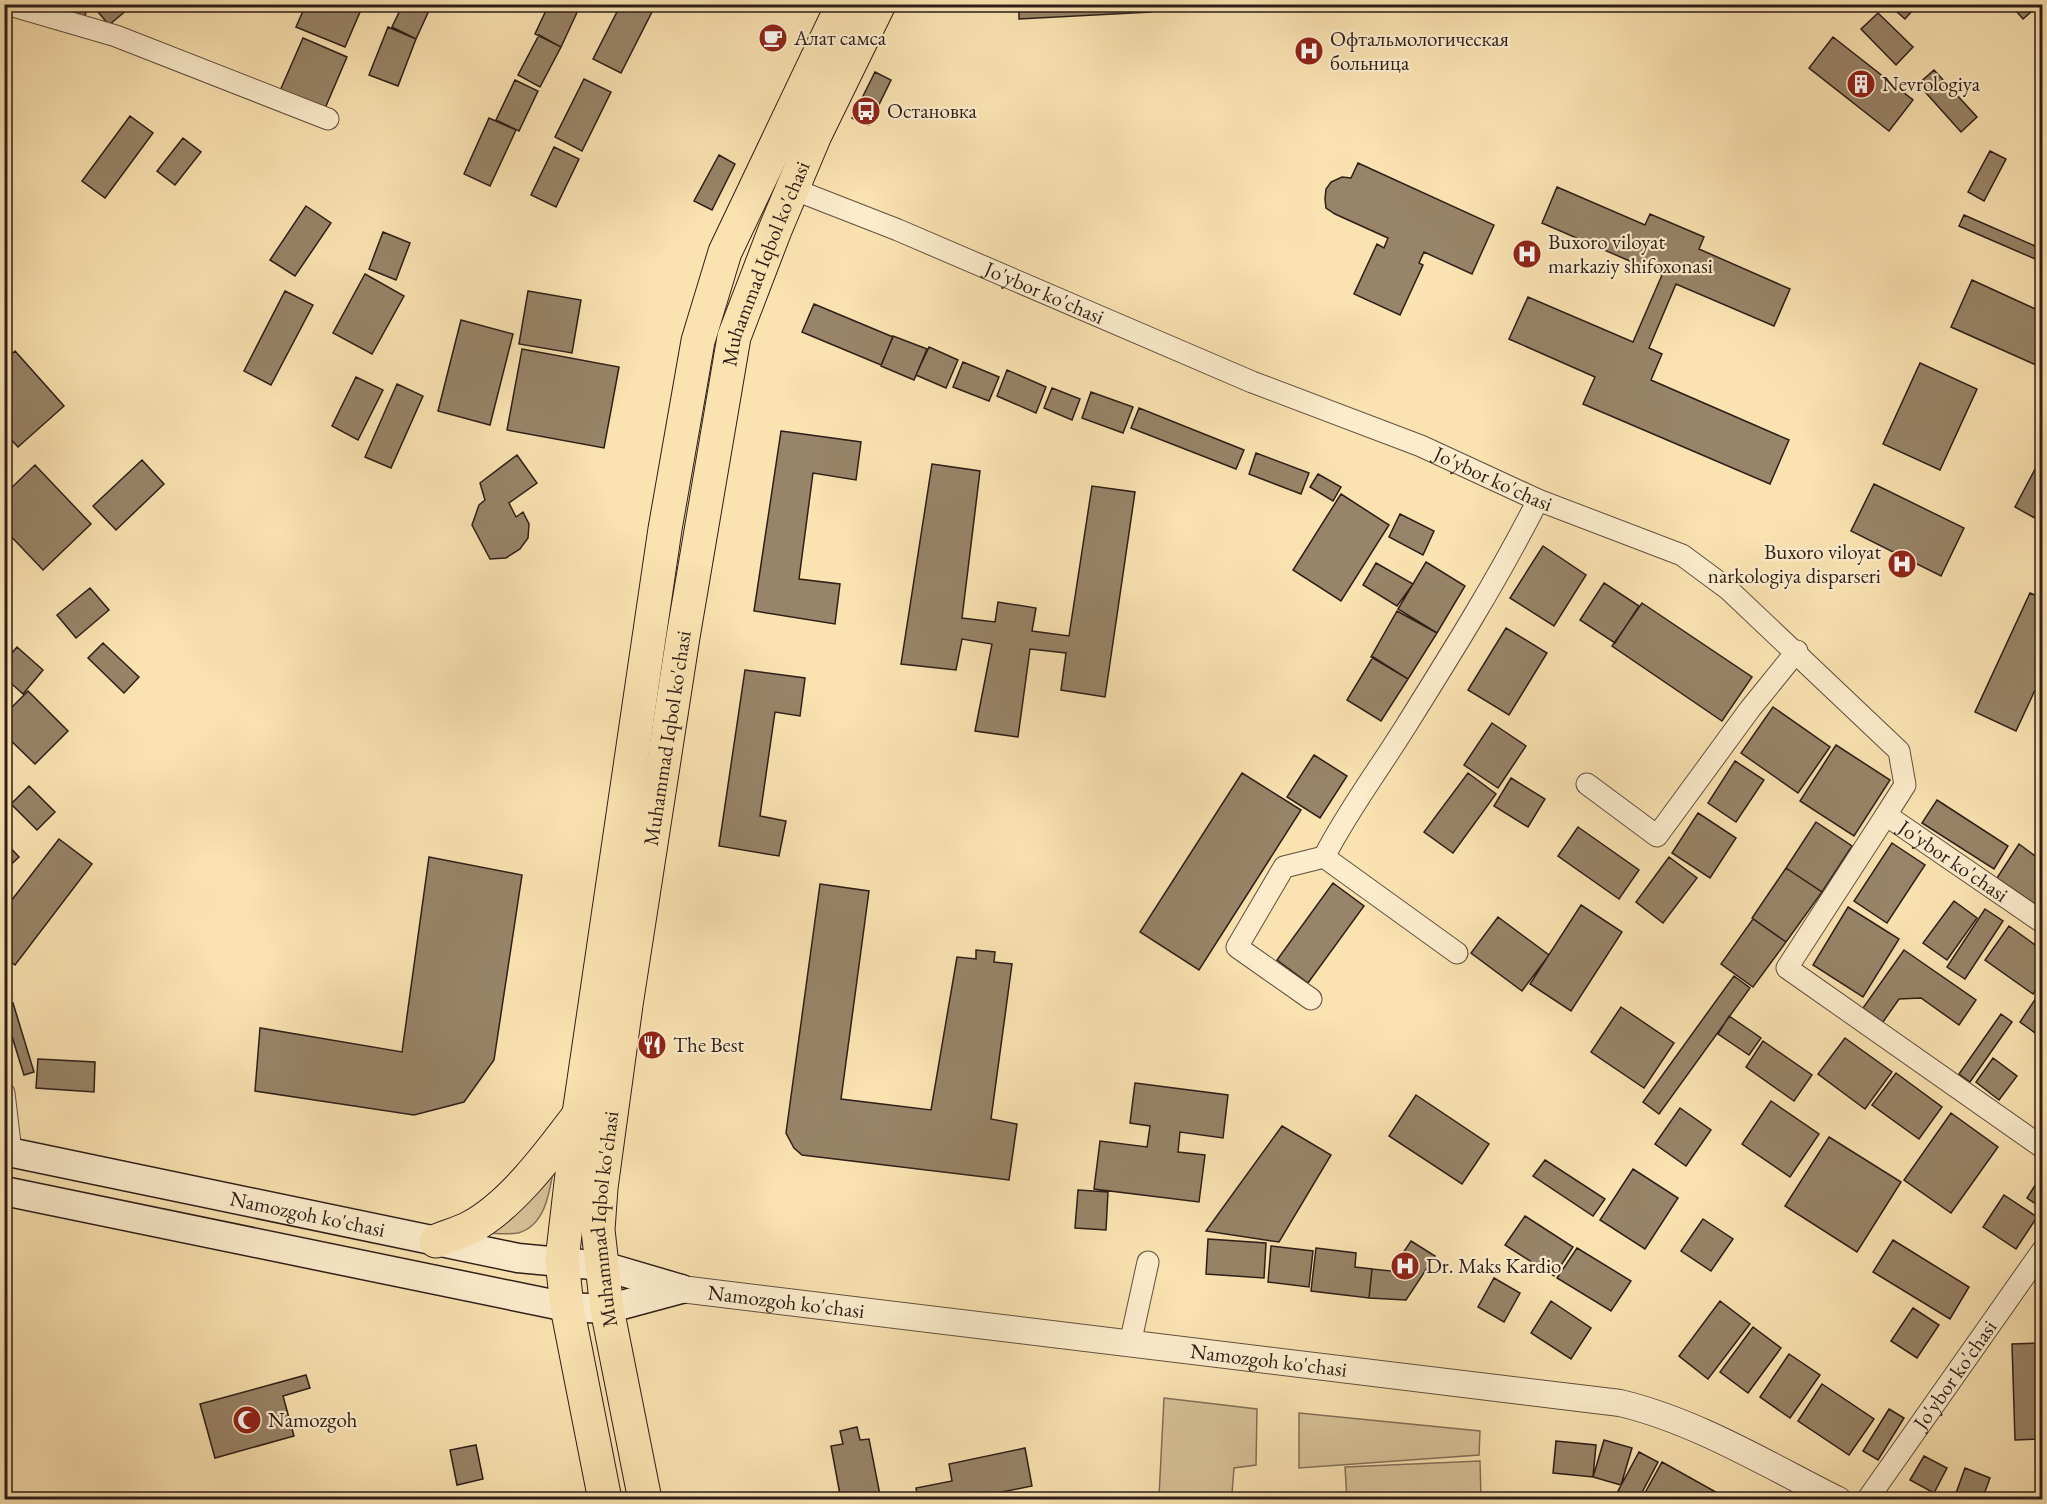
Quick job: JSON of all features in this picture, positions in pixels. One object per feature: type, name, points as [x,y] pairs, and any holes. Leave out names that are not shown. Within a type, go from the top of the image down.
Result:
[{"type":"main road","name":"Muhammad Iqbol ko'chasi","points":[[605,1500],[567,1307],[562,1260],[579,1114],[665,529],[698,341],[725,252],[843,4]]},
{"type":"main road","name":"Muhammad Iqbol ko'chasi","points":[[645,1500],[607,1309],[598,1230],[601,1188],[624,1017],[683,637],[734,337],[815,135],[879,4]]},
{"type":"main road","points":[[436,1241],[469,1229],[491,1212],[530,1176],[579,1114]]},
{"type":"main road","name":"Namozgoh ko'chasi","points":[[8,1152],[518,1258],[562,1260],[603,1266],[681,1289]]},
{"type":"main road","name":"Namozgoh ko'chasi","points":[[4,1191],[567,1307],[607,1309],[681,1289]]},
{"type":"street","points":[[6,4],[116,36],[327,119]]},
{"type":"street","name":"Jo'ybor ko'chasi","points":[[793,189],[898,230],[1252,382],[1420,446],[1538,500],[1682,555],[1728,589],[1797,651],[1899,751],[1905,785],[1886,815],[2043,922]]},
{"type":"street","points":[[1311,999],[1237,947],[1284,867],[1324,856],[1340,824],[1404,729],[1508,559],[1538,500]]},
{"type":"street","points":[[1587,784],[1657,836],[1750,709],[1797,651]]},
{"type":"street","points":[[1886,815],[1787,968],[2043,1147]]},
{"type":"street","points":[[1324,856],[1457,953]]},
{"type":"street","points":[[4,1093],[8,1152]]},
{"type":"street","name":"Jo'ybor ko'chasi","points":[[1867,1500],[2043,1251]]},
{"type":"street","points":[[1130,1344],[1148,1262]]},
{"type":"street","name":"Namozgoh ko'chasi","points":[[681,1289],[1130,1344],[1386,1372],[1620,1403],[1651,1410],[1838,1500]]},
{"type":"shaded area","points":[[555,1161],[546,1203],[536,1222],[528,1229],[518,1233],[484,1233]]},
{"type":"shaded area","points":[[1164,1398],[1257,1409],[1256,1465],[1234,1468],[1232,1494],[1159,1497]]},
{"type":"shaded area","points":[[1299,1413],[1480,1431],[1479,1455],[1299,1468]]},
{"type":"shaded area","points":[[1480,1461],[1481,1499],[1347,1499],[1345,1467]]},
{"type":"building","points":[[34,4],[88,4],[84,20]]},
{"type":"building","points":[[107,4],[134,4],[109,25],[98,12]]},
{"type":"building","points":[[306,4],[343,4],[360,12],[345,47],[296,27]]},
{"type":"building","points":[[403,4],[432,4],[416,39],[392,27]]},
{"type":"building","points":[[549,4],[580,6],[561,47],[535,34]]},
{"type":"building","points":[[621,4],[656,4],[621,73],[593,59]]},
{"type":"building","points":[[1019,4],[1151,4],[1151,12],[1019,19]]},
{"type":"building","points":[[1888,4],[1918,4],[1905,19]]},
{"type":"building","points":[[2010,4],[2040,4],[2023,19]]},
{"type":"building","points":[[1878,13],[1913,47],[1896,65],[1861,29]]},
{"type":"building","points":[[388,27],[416,39],[398,86],[369,75]]},
{"type":"building","points":[[539,35],[561,47],[540,87],[518,75]]},
{"type":"building","name":"Nevrologiya","points":[[1833,37],[1913,100],[1889,131],[1809,68]]},
{"type":"building","points":[[303,38],[347,57],[323,113],[279,93]]},
{"type":"building","points":[[1934,70],[1977,117],[1961,132],[1918,84]]},
{"type":"building","points":[[875,72],[891,80],[869,125],[852,118]]},
{"type":"building","points":[[584,79],[611,92],[582,151],[555,137]]},
{"type":"building","points":[[515,80],[538,91],[519,131],[496,120]]},
{"type":"building","points":[[130,116],[153,133],[105,198],[82,181]]},
{"type":"building","points":[[489,118],[516,130],[490,186],[464,174]]},
{"type":"building","points":[[183,138],[201,152],[175,185],[157,171]]},
{"type":"building","points":[[554,147],[579,159],[556,207],[531,195]]},
{"type":"building","points":[[1990,151],[2006,159],[1984,201],[1968,192]]},
{"type":"building","points":[[719,155],[735,164],[712,210],[694,201]]},
{"type":"building","points":[[1358,163],[1494,225],[1472,274],[1424,252],[1419,263],[1423,265],[1400,315],[1354,294],[1377,244],[1384,248],[1388,238],[1326,208],[1326,189],[1331,182],[1342,177],[1351,178]]},
{"type":"building","points":[[1557,187],[1645,225],[1650,214],[1704,237],[1699,249],[1790,289],[1774,326],[1676,284],[1649,348],[1662,354],[1651,380],[1789,440],[1770,484],[1583,404],[1595,377],[1509,339],[1528,297],[1633,342],[1662,275],[1542,223]]},
{"type":"building","points":[[306,206],[331,223],[295,276],[270,260]]},
{"type":"building","points":[[1964,215],[2042,249],[2042,262],[1959,226]]},
{"type":"building","points":[[383,232],[410,243],[396,280],[369,269]]},
{"type":"building","points":[[365,274],[404,296],[372,354],[333,333]]},
{"type":"building","points":[[1972,280],[2042,312],[2042,349],[2036,365],[1951,327]]},
{"type":"building","points":[[285,291],[313,305],[271,385],[244,371]]},
{"type":"building","points":[[528,291],[581,300],[572,353],[519,344]]},
{"type":"building","points":[[814,304],[893,337],[881,365],[802,332]]},
{"type":"building","points":[[461,320],[513,334],[490,425],[438,411]]},
{"type":"building","points":[[893,336],[927,349],[914,380],[881,366]]},
{"type":"building","points":[[929,347],[958,360],[946,388],[916,375]]},
{"type":"building","points":[[522,349],[619,367],[604,448],[507,430]]},
{"type":"building","points":[[15,351],[64,406],[18,447],[4,432],[4,361]]},
{"type":"building","points":[[963,362],[999,377],[989,401],[953,387]]},
{"type":"building","points":[[1920,363],[1977,389],[1940,470],[1883,444]]},
{"type":"building","points":[[1007,370],[1046,387],[1036,413],[997,396]]},
{"type":"building","points":[[356,377],[383,390],[358,440],[332,426]]},
{"type":"building","points":[[397,384],[423,396],[391,468],[365,457]]},
{"type":"building","points":[[1052,388],[1080,399],[1072,420],[1044,408]]},
{"type":"building","points":[[1091,392],[1133,407],[1123,433],[1082,418]]},
{"type":"building","points":[[1139,408],[1244,450],[1236,469],[1131,428]]},
{"type":"building","points":[[781,431],[861,442],[856,480],[813,473],[799,579],[840,584],[835,624],[754,611]]},
{"type":"building","points":[[1256,453],[1309,473],[1301,494],[1249,474]]},
{"type":"building","points":[[517,455],[537,483],[509,503],[516,517],[523,512],[529,524],[528,538],[520,549],[506,558],[490,559],[472,525],[479,505],[485,500],[480,483]]},
{"type":"building","points":[[2042,458],[2042,522],[2015,507]]},
{"type":"building","points":[[142,460],[164,484],[116,530],[93,506]]},
{"type":"building","points":[[932,464],[980,471],[962,618],[995,622],[998,602],[1036,608],[1032,631],[1069,636],[1092,486],[1135,492],[1105,697],[1061,690],[1066,653],[1030,649],[1018,737],[975,731],[992,644],[962,639],[956,670],[901,664]]},
{"type":"building","points":[[35,465],[91,524],[43,570],[4,529],[4,495]]},
{"type":"building","points":[[1318,474],[1341,487],[1333,501],[1310,487]]},
{"type":"building","points":[[1874,484],[1964,528],[1941,576],[1851,531]]},
{"type":"building","points":[[1341,494],[1389,525],[1341,601],[1293,570]]},
{"type":"building","points":[[1400,514],[1434,531],[1423,555],[1389,537]]},
{"type":"building","points":[[1543,546],[1586,575],[1554,626],[1510,598]]},
{"type":"building","points":[[1426,562],[1465,586],[1437,633],[1398,609]]},
{"type":"building","points":[[1376,563],[1413,584],[1397,606],[1363,585]]},
{"type":"building","points":[[1604,583],[1639,606],[1615,643],[1580,620]]},
{"type":"building","points":[[90,588],[109,610],[76,638],[57,615]]},
{"type":"building","points":[[2030,593],[2042,598],[2042,675],[2016,731],[1975,712]]},
{"type":"building","points":[[1642,603],[1752,677],[1722,721],[1612,646]]},
{"type":"building","points":[[1397,611],[1437,633],[1408,679],[1371,657]]},
{"type":"building","points":[[1506,628],[1547,653],[1509,715],[1468,690]]},
{"type":"building","points":[[103,643],[139,677],[124,693],[88,658]]},
{"type":"building","points":[[17,647],[43,670],[23,694],[4,677],[4,662]]},
{"type":"building","points":[[1373,657],[1408,679],[1381,721],[1347,700]]},
{"type":"building","points":[[745,670],[805,678],[800,716],[775,712],[760,816],[786,821],[779,856],[719,846]]},
{"type":"building","points":[[28,691],[68,731],[35,764],[4,734],[4,715]]},
{"type":"building","points":[[1773,707],[1830,747],[1798,793],[1741,753]]},
{"type":"building","points":[[1492,723],[1526,746],[1498,788],[1464,765]]},
{"type":"building","points":[[1836,745],[1890,780],[1854,836],[1800,801]]},
{"type":"building","points":[[1314,755],[1347,776],[1320,818],[1287,797]]},
{"type":"building","points":[[1735,761],[1764,780],[1736,822],[1708,803]]},
{"type":"building","points":[[1242,773],[1301,810],[1199,970],[1140,932]]},
{"type":"building","points":[[1468,773],[1496,794],[1453,853],[1424,832]]},
{"type":"building","points":[[1511,778],[1545,799],[1528,827],[1494,806]]},
{"type":"building","points":[[29,786],[55,812],[37,830],[11,804]]},
{"type":"building","points":[[1937,800],[2008,846],[1994,869],[1922,823]]},
{"type":"building","points":[[1698,813],[1736,838],[1710,878],[1672,853]]},
{"type":"building","points":[[1816,822],[1852,846],[1822,892],[1786,868]]},
{"type":"building","points":[[1578,827],[1639,870],[1619,899],[1558,856]]},
{"type":"building","points":[[59,839],[92,864],[15,965],[4,957],[4,910]]},
{"type":"building","points":[[4,841],[19,857],[4,871]]},
{"type":"building","points":[[1892,843],[1925,865],[1887,923],[1854,901]]},
{"type":"building","points":[[2019,844],[2042,861],[2042,909],[1997,878]]},
{"type":"building","points":[[429,857],[522,875],[494,1060],[464,1102],[414,1115],[255,1091],[260,1028],[402,1052]]},
{"type":"building","points":[[1669,857],[1697,878],[1663,923],[1636,902]]},
{"type":"building","points":[[1786,868],[1822,892],[1786,942],[1752,918]]},
{"type":"building","points":[[1333,883],[1364,906],[1308,983],[1277,960]]},
{"type":"building","points":[[820,884],[869,891],[841,1099],[931,1110],[957,957],[976,959],[976,950],[995,952],[994,962],[1012,964],[991,1119],[1017,1124],[1009,1180],[802,1155],[794,1148],[786,1133]]},
{"type":"building","points":[[1954,901],[1977,918],[1947,960],[1923,943]]},
{"type":"building","points":[[1581,905],[1622,932],[1571,1011],[1530,984]]},
{"type":"building","points":[[1848,907],[1899,939],[1863,997],[1813,965]]},
{"type":"building","points":[[1985,909],[2003,921],[1965,979],[1947,967]]},
{"type":"building","points":[[1498,917],[1549,955],[1522,991],[1471,953]]},
{"type":"building","points":[[1753,919],[1786,942],[1753,987],[1721,964]]},
{"type":"building","points":[[2009,926],[2042,950],[2042,981],[2033,994],[1985,960]]},
{"type":"building","points":[[1904,950],[1976,1000],[1959,1025],[1921,998],[1899,999],[1883,1022],[1863,1008]]},
{"type":"building","points":[[1734,976],[1750,988],[1659,1114],[1643,1102]]},
{"type":"building","points":[[2042,989],[2042,1038],[2020,1022]]},
{"type":"building","points":[[13,1003],[34,1072],[24,1075],[4,1011],[4,1006]]},
{"type":"building","points":[[1621,1007],[1674,1043],[1644,1088],[1591,1052]]},
{"type":"building","points":[[2001,1014],[2012,1022],[1970,1082],[1959,1074]]},
{"type":"building","points":[[1729,1016],[1761,1038],[1749,1055],[1718,1034]]},
{"type":"building","points":[[1845,1038],[1892,1072],[1865,1109],[1818,1074]]},
{"type":"building","points":[[1763,1041],[1812,1075],[1794,1101],[1746,1067]]},
{"type":"building","points":[[1993,1058],[2017,1076],[1999,1100],[1976,1082]]},
{"type":"building","points":[[38,1059],[95,1062],[94,1092],[36,1088]]},
{"type":"building","points":[[1896,1073],[1942,1107],[1919,1139],[1872,1105]]},
{"type":"building","points":[[1135,1083],[1228,1095],[1223,1138],[1180,1132],[1178,1152],[1205,1155],[1199,1202],[1094,1189],[1100,1141],[1147,1147],[1150,1126],[1130,1123]]},
{"type":"building","points":[[1416,1095],[1489,1144],[1462,1184],[1389,1136]]},
{"type":"building","points":[[1771,1101],[1819,1134],[1790,1177],[1742,1144]]},
{"type":"building","points":[[1680,1108],[1711,1130],[1686,1166],[1655,1144]]},
{"type":"building","points":[[1951,1113],[1998,1147],[1951,1213],[1904,1180]]},
{"type":"building","points":[[1282,1126],[1331,1155],[1279,1242],[1206,1231]]},
{"type":"building","points":[[1829,1137],[1901,1182],[1857,1252],[1785,1206]]},
{"type":"building","points":[[1545,1160],[1605,1199],[1593,1216],[1533,1176]]},
{"type":"building","points":[[1633,1169],[1678,1198],[1645,1249],[1600,1220]]},
{"type":"building","points":[[2041,1176],[2042,1204],[2040,1207],[2027,1198]]},
{"type":"building","points":[[1078,1190],[1108,1192],[1106,1230],[1075,1228]]},
{"type":"building","points":[[2004,1195],[2037,1217],[2016,1249],[1983,1227]]},
{"type":"building","points":[[1525,1216],[1573,1247],[1554,1276],[1505,1245]]},
{"type":"building","points":[[1703,1219],[1733,1239],[1711,1271],[1681,1251]]},
{"type":"building","points":[[1208,1239],[1266,1243],[1264,1278],[1206,1274]]},
{"type":"building","points":[[1893,1240],[1969,1287],[1950,1319],[1873,1272]]},
{"type":"building","points":[[1411,1241],[1435,1256],[1406,1300],[1369,1298],[1372,1269],[1391,1271]]},
{"type":"building","points":[[1271,1246],[1313,1251],[1309,1287],[1268,1282]]},
{"type":"building","points":[[1316,1248],[1356,1253],[1355,1267],[1372,1269],[1369,1298],[1311,1291]]},
{"type":"building","points":[[1577,1248],[1631,1281],[1611,1311],[1557,1278]]},
{"type":"building","points":[[1494,1278],[1520,1293],[1504,1322],[1478,1307]]},
{"type":"building","points":[[1551,1301],[1591,1328],[1571,1359],[1531,1333]]},
{"type":"building","points":[[1720,1301],[1750,1324],[1708,1379],[1679,1356]]},
{"type":"building","points":[[1913,1308],[1939,1325],[1917,1358],[1891,1341]]},
{"type":"building","points":[[1753,1327],[1781,1348],[1748,1393],[1720,1372]]},
{"type":"building","points":[[2042,1343],[2042,1439],[2015,1440],[2012,1344]]},
{"type":"building","points":[[1789,1354],[1820,1375],[1790,1418],[1760,1397]]},
{"type":"building","name":"Namozgoh","points":[[306,1375],[310,1388],[283,1396],[294,1436],[215,1458],[200,1404]]},
{"type":"building","points":[[1822,1384],[1874,1419],[1849,1455],[1798,1421]]},
{"type":"building","points":[[1889,1409],[1904,1418],[1878,1460],[1863,1451]]},
{"type":"building","points":[[857,1427],[860,1440],[869,1439],[881,1500],[841,1500],[831,1446],[843,1444],[840,1431]]},
{"type":"building","points":[[1604,1440],[1632,1448],[1621,1485],[1593,1477]]},
{"type":"building","points":[[1556,1441],[1596,1445],[1593,1477],[1553,1473]]},
{"type":"building","points":[[476,1445],[483,1479],[457,1485],[450,1450]]},
{"type":"building","points":[[1025,1448],[1032,1486],[962,1500],[918,1500],[916,1488],[952,1481],[949,1464]]},
{"type":"building","points":[[1639,1452],[1658,1462],[1638,1500],[1635,1500],[1618,1491]]},
{"type":"building","points":[[1924,1456],[1947,1468],[1934,1493],[1910,1480]]},
{"type":"building","points":[[1662,1462],[1723,1496],[1721,1500],[1641,1500]]},
{"type":"building","points":[[1965,1468],[1990,1478],[1982,1500],[1963,1500],[1955,1496]]},
{"type":"building","points":[[1317,1495],[1317,1500],[1245,1500],[1245,1499]]},
{"type":"place","name":"Алат самса","points":[[773,38]]},
{"type":"place","name":"Офтальмологическая больница","points":[[1309,51]]},
{"type":"place","name":"Nevrologiya","points":[[1861,84]]},
{"type":"place","name":"Остановка","points":[[866,111]]},
{"type":"place","name":"Buxoro viloyat markaziy shifoxonasi","points":[[1527,254]]},
{"type":"place","name":"Buxoro viloyat narkologiya disparseri","points":[[1902,564]]},
{"type":"place","name":"The Best","points":[[652,1045]]},
{"type":"place","name":"Dr. Maks Kardio","points":[[1405,1266]]},
{"type":"place","name":"Namozgoh","points":[[247,1420]]}]
